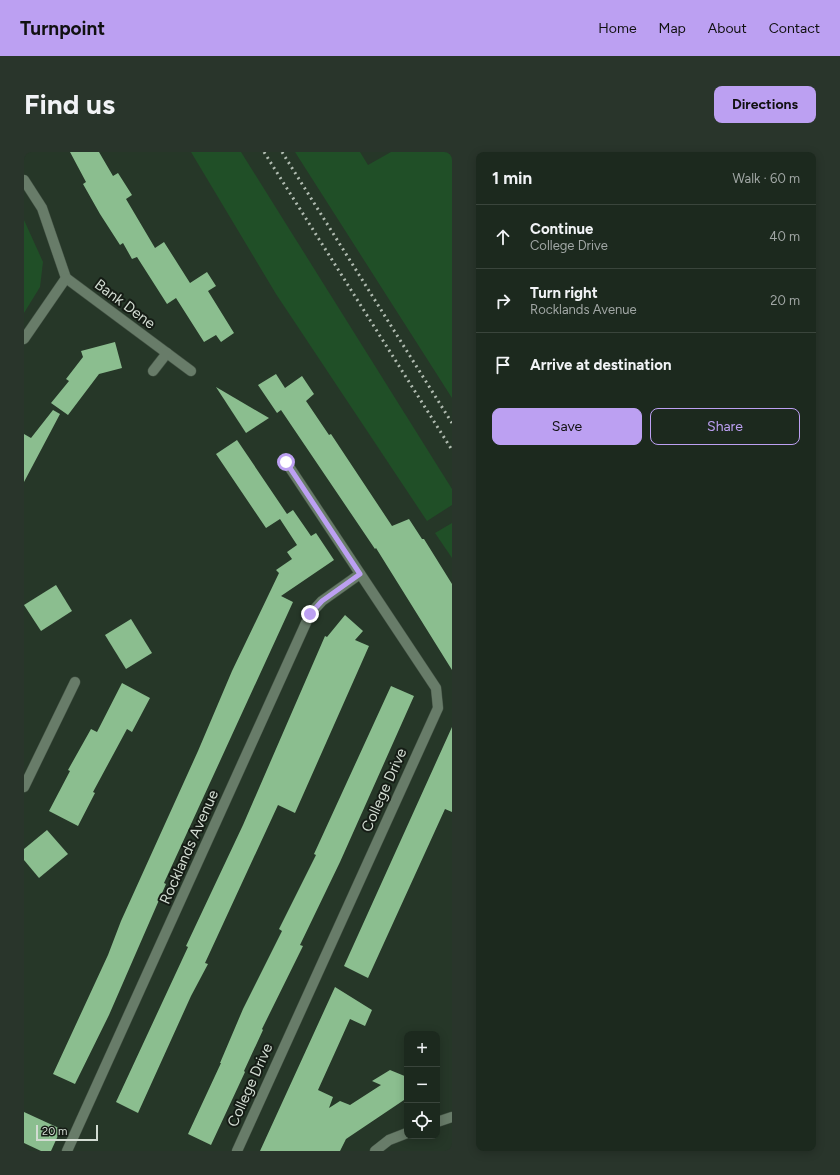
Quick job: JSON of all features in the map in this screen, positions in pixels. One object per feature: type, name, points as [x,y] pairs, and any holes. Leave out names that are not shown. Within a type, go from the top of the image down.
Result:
[{"type":"street","points":[[24,180],[42,208],[66,278],[24,339]]},
{"type":"street","name":"Bank Dene","points":[[66,278],[191,371]]},
{"type":"street","points":[[153,371],[167,353]]},
{"type":"street","name":"College Drive","points":[[237,1151],[438,708],[436,688],[286,462]]},
{"type":"street","name":"Rocklands Avenue","points":[[67,1151],[310,614],[322,601],[360,574]]},
{"type":"street","points":[[24,787],[75,682]]},
{"type":"street","points":[[440,1121],[452,1117]]},
{"type":"street","points":[[375,1151],[389,1140],[404,1134]]},
{"type":"green space","points":[[191,152],[241,152],[452,489],[452,505],[427,521],[276,294]]},
{"type":"green space","points":[[295,152],[360,152],[368,165],[391,152],[452,152],[452,398]]},
{"type":"green space","points":[[24,220],[43,262],[40,287],[24,313]]},
{"type":"green space","points":[[452,523],[452,558],[435,533]]},
{"type":"building","points":[[70,152],[99,152],[113,176],[118,173],[132,195],[126,199],[155,248],[164,242],[190,283],[207,272],[216,286],[208,291],[234,333],[221,342],[216,335],[204,342],[176,298],[167,304],[137,257],[132,259],[123,243],[120,245],[100,214],[83,184],[86,182]]},
{"type":"building","points":[[115,342],[122,368],[99,374],[68,415],[51,403],[69,381],[66,379],[83,357],[81,351]]},
{"type":"building","points":[[276,374],[285,388],[302,376],[314,394],[306,401],[329,435],[331,434],[392,526],[409,519],[422,539],[424,539],[452,584],[452,670],[376,548],[375,549],[281,410],[277,413],[258,385]]},
{"type":"building","points":[[216,387],[269,418],[246,433]]},
{"type":"building","points":[[53,410],[60,414],[24,482],[24,434],[31,438]]},
{"type":"building","points":[[237,440],[287,514],[293,510],[311,536],[316,533],[334,560],[281,596],[293,602],[164,883],[166,884],[109,1015],[75,1084],[53,1074],[108,955],[121,921],[198,751],[232,671],[279,573],[276,570],[292,559],[287,552],[297,545],[280,519],[266,528],[216,454]]},
{"type":"building","points":[[56,585],[72,611],[41,631],[24,605]]},
{"type":"building","points":[[345,615],[363,631],[355,640],[369,646],[295,813],[278,805],[205,963],[208,964],[191,996],[138,1113],[116,1102],[188,947],[186,946],[243,825],[325,636],[327,637]]},
{"type":"building","points":[[131,619],[152,653],[126,669],[105,635]]},
{"type":"building","points":[[122,683],[150,698],[132,732],[127,729],[93,792],[95,793],[78,826],[49,811],[70,771],[68,770],[91,729],[97,732]]},
{"type":"building","points":[[391,686],[414,696],[340,862],[300,945],[303,946],[262,1029],[263,1030],[244,1071],[245,1072],[211,1145],[188,1134],[221,1063],[243,1009],[282,931],[279,929],[316,855],[314,854]]},
{"type":"building","points":[[452,727],[452,812],[445,809],[368,978],[344,966]]},
{"type":"building","points":[[47,830],[68,854],[39,878],[24,860],[24,849]]},
{"type":"building","points":[[335,987],[372,1010],[365,1026],[350,1019],[318,1090],[333,1097],[329,1108],[340,1101],[350,1105],[381,1085],[372,1081],[390,1070],[404,1076],[404,1100],[346,1139],[340,1151],[260,1151]]},
{"type":"building","points":[[24,1112],[61,1129],[51,1151],[41,1151],[24,1143]]},
{"type":"railway","points":[[264,152],[452,450]]},
{"type":"railway","points":[[282,152],[452,423]]},
{"type":"route","points":[[286,462],[360,574],[336,589],[310,614]]}]
